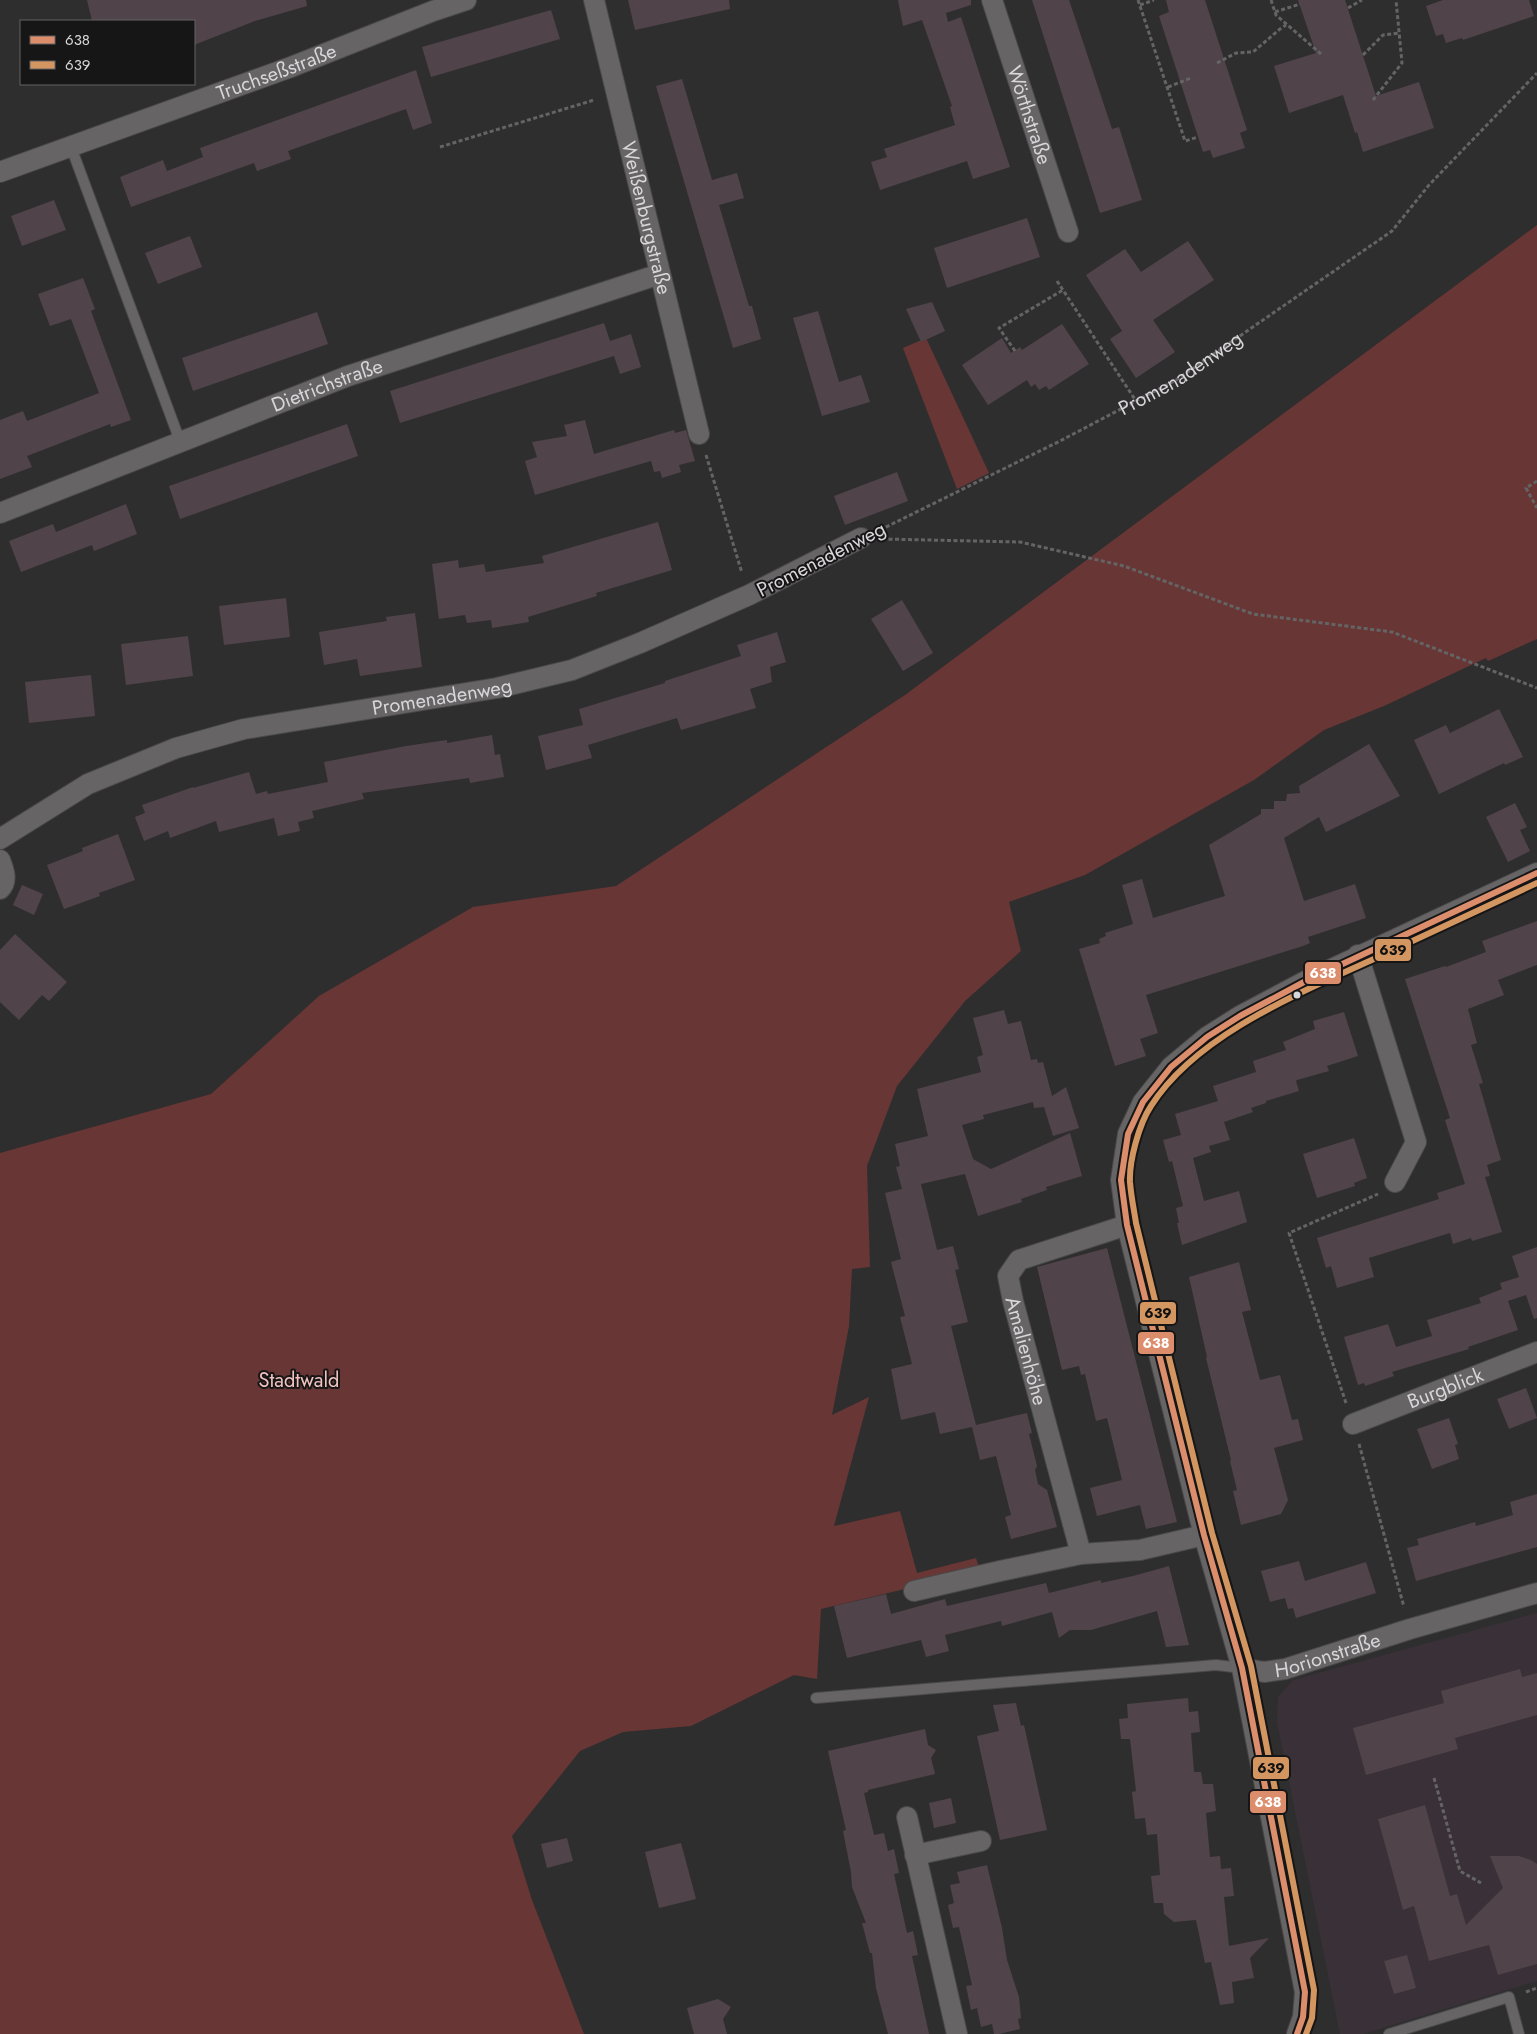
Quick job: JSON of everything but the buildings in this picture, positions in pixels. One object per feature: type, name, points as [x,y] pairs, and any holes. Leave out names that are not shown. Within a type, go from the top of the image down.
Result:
[{"type":"street","name":"Truchseßstraße","points":[[0,172],[291,67],[433,11],[466,0]]},
{"type":"street","name":"Weißenburgstraße","points":[[594,0],[700,434]]},
{"type":"street","name":"Wörthstraße","points":[[992,0],[1068,232]]},
{"type":"street","name":"Dietrichstraße","points":[[0,514],[180,441],[348,376],[660,274]]},
{"type":"street","name":"Promenadenweg","points":[[0,838],[88,784],[176,748],[244,729],[497,688],[572,670],[640,643],[749,595],[861,538]]},
{"type":"street","points":[[0,860],[5,872],[4,886],[0,889]]},
{"type":"street","points":[[1242,1668],[1204,1535],[1127,1225],[1120,1180],[1128,1134],[1143,1102],[1171,1067],[1207,1038],[1240,1016],[1358,956],[1537,873]]},
{"type":"street","points":[[1358,956],[1416,1142],[1395,1182]]},
{"type":"street","name":"Amalienhöhe","points":[[1081,1554],[1008,1276],[1019,1260],[1127,1225]]},
{"type":"street","name":"Burgblick","points":[[1353,1424],[1537,1352]]},
{"type":"street","points":[[914,1591],[1081,1554],[1140,1550],[1204,1535]]},
{"type":"street","name":"Horionstraße","points":[[1297,2034],[1304,2017],[1305,1992],[1242,1668],[1264,1672],[1285,1668],[1537,1593]]},
{"type":"street","points":[[907,1817],[957,2034]]},
{"type":"street","points":[[915,1856],[981,1841]]},
{"type":"lane","points":[[71,147],[180,441]]},
{"type":"lane","points":[[816,1698],[1216,1664],[1242,1668]]},
{"type":"lane","points":[[1389,2034],[1509,1997],[1519,2034]]},
{"type":"path","points":[[1138,0],[1185,141],[1198,137]]},
{"type":"path","points":[[1140,5],[1154,0]]},
{"type":"path","points":[[1270,0],[1275,12],[1286,25],[1321,54]]},
{"type":"path","points":[[1348,8],[1362,0]]},
{"type":"path","points":[[1373,100],[1402,63],[1396,0]]},
{"type":"path","points":[[1275,12],[1300,4]]},
{"type":"path","points":[[1218,63],[1236,53],[1253,52],[1286,25]]},
{"type":"path","points":[[1363,56],[1384,35],[1400,33]]},
{"type":"path","name":"Promenadenweg","points":[[861,538],[1060,441],[1176,380],[1392,231],[1429,185],[1537,73]]},
{"type":"path","points":[[1168,87],[1191,78]]},
{"type":"path","points":[[440,147],[617,94]]},
{"type":"path","points":[[1057,281],[1136,401]]},
{"type":"path","points":[[1014,351],[999,328],[1063,290]]},
{"type":"path","points":[[700,434],[749,595]]},
{"type":"path","points":[[1537,481],[1526,488],[1537,508]]},
{"type":"path","points":[[861,538],[1020,542],[1124,566],[1254,614],[1392,632],[1537,688]]},
{"type":"path","points":[[1377,1195],[1289,1233],[1353,1424],[1376,1501],[1410,1630]]},
{"type":"path","points":[[1434,1778],[1460,1871],[1481,1883]]},
{"type":"shaded area","points":[[1537,1613],[1537,1981],[1363,2034],[1340,2034],[1277,1722],[1278,1697],[1293,1680]]},
{"type":"green space","name":"Stadtwald","points":[[1537,225],[1537,639],[1488,661],[1486,658],[1384,706],[1324,730],[1254,780],[1085,875],[1009,902],[1021,951],[965,1001],[897,1086],[867,1166],[870,1267],[852,1269],[849,1326],[832,1415],[869,1397],[834,1526],[900,1511],[917,1573],[976,1558],[980,1571],[821,1609],[817,1679],[794,1675],[691,1726],[623,1732],[580,1751],[512,1836],[532,1900],[584,2034],[0,2034],[0,1153],[211,1094],[319,996],[473,907],[616,886],[905,695]]},
{"type":"green space","points":[[926,338],[989,473],[957,489],[903,348]]},
{"type":"transit line","name":"638","points":[[1297,2034],[1303,2017],[1305,1992],[1242,1668],[1204,1535],[1127,1225],[1121,1180],[1128,1134],[1143,1102],[1171,1067],[1207,1037],[1240,1016],[1304,982],[1537,873]]},
{"type":"transit line","name":"639","points":[[1306,2034],[1312,2018],[1314,1990],[1251,1666],[1212,1533],[1136,1223],[1130,1182],[1133,1153],[1139,1132],[1151,1106],[1171,1080],[1195,1057],[1222,1037],[1284,1001],[1537,883]]}]
